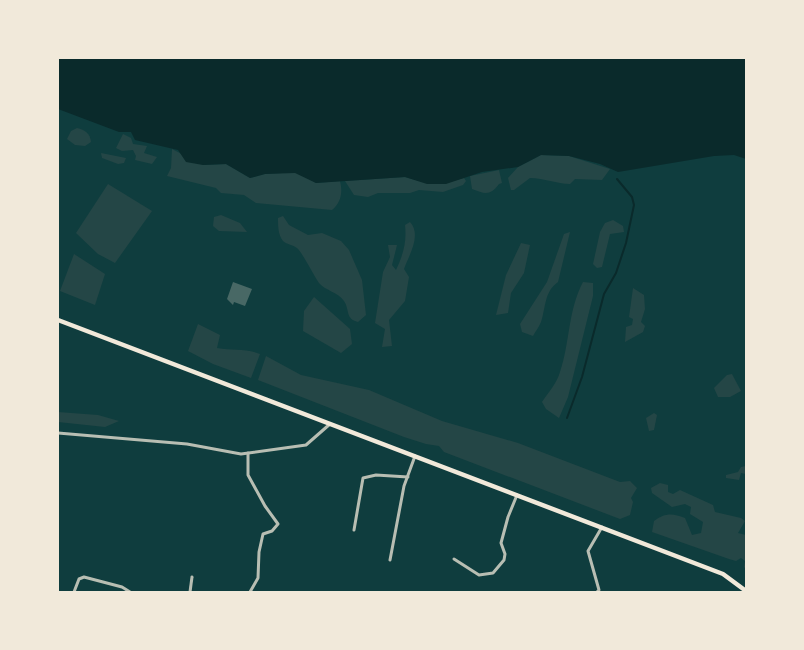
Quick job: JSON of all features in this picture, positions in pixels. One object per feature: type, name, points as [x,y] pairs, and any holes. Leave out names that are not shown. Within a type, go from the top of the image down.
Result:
[{"type":"main road","points":[[58,320],[602,526],[723,574],[746,591]]},
{"type":"street","points":[[58,433],[187,444],[241,454],[306,445],[330,423]]},
{"type":"street","points":[[248,453],[248,475],[265,506],[278,524],[272,531],[263,534],[259,552],[258,578],[250,592]]},
{"type":"street","points":[[390,560],[408,476],[415,455]]},
{"type":"street","points":[[354,530],[362,478],[376,475],[408,476]]},
{"type":"street","points":[[454,559],[480,574],[493,573],[504,560],[505,554],[501,543],[508,516],[518,494]]},
{"type":"street","points":[[597,592],[599,590],[588,551],[602,526]]},
{"type":"street","points":[[74,592],[79,579],[84,577],[122,587],[130,592]]},
{"type":"street","points":[[190,592],[192,577]]},
{"type":"shaded area","points":[[58,58],[746,58],[746,159],[734,155],[714,156],[618,172],[600,164],[569,156],[541,155],[518,167],[482,172],[446,184],[427,184],[405,177],[316,183],[295,173],[265,174],[250,178],[226,164],[203,165],[186,162],[178,150],[135,140],[131,132],[119,132],[58,109]]},
{"type":"shaded area","points":[[77,128],[87,132],[91,142],[85,146],[75,145],[67,139],[71,131]]},
{"type":"shaded area","points":[[123,134],[131,138],[133,144],[147,146],[144,153],[157,157],[152,164],[135,160],[136,156],[133,150],[122,151],[116,148]]},
{"type":"shaded area","points":[[172,149],[203,165],[226,164],[250,178],[265,174],[296,172],[316,183],[340,181],[340,197],[332,210],[256,203],[244,195],[221,193],[216,188],[167,176],[171,168]]},
{"type":"shaded area","points":[[101,153],[126,158],[124,163],[118,164],[102,158]]},
{"type":"shaded area","points":[[541,155],[569,156],[610,169],[602,180],[575,179],[570,184],[530,178],[514,190],[511,190],[508,178],[518,167]]},
{"type":"shaded area","points":[[499,170],[502,183],[493,191],[484,193],[472,189],[470,176]]},
{"type":"shaded area","points":[[405,177],[434,183],[464,178],[466,181],[463,185],[443,192],[419,190],[410,193],[378,193],[368,197],[354,195],[345,181]]},
{"type":"shaded area","points":[[108,184],[152,211],[115,263],[98,254],[76,233]]},
{"type":"shaded area","points":[[221,215],[240,223],[247,232],[219,231],[213,226],[214,217]]},
{"type":"shaded area","points":[[283,216],[289,225],[308,235],[322,233],[341,241],[349,250],[362,280],[366,315],[358,322],[351,319],[346,304],[341,298],[319,283],[297,248],[281,239],[278,218]]},
{"type":"shaded area","points":[[613,220],[623,226],[624,232],[610,234],[602,267],[597,268],[593,264],[600,232],[605,223]]},
{"type":"shaded area","points":[[410,222],[415,233],[415,239],[404,269],[409,277],[405,301],[389,320],[392,346],[382,347],[385,329],[375,323],[383,272],[390,257],[388,245],[397,245],[392,265],[396,270],[404,248],[405,225]]},
{"type":"shaded area","points":[[570,232],[558,282],[550,290],[540,324],[533,336],[522,332],[520,324],[547,282],[564,234]]},
{"type":"shaded area","points":[[521,243],[530,245],[524,273],[511,293],[508,313],[496,315],[506,275]]},
{"type":"shaded area","points":[[74,254],[105,274],[95,305],[60,291]]},
{"type":"shaded area","points":[[583,282],[593,283],[593,296],[568,397],[559,418],[546,409],[542,402],[559,376],[574,304]]},
{"type":"shaded area","points":[[633,288],[644,295],[645,309],[641,322],[645,326],[643,332],[625,342],[626,327],[632,325],[633,319],[629,317]]},
{"type":"shaded area","points":[[314,297],[350,329],[352,344],[341,353],[303,331],[304,311]]},
{"type":"shaded area","points":[[198,324],[220,335],[217,348],[260,354],[251,378],[213,364],[188,351]]},
{"type":"shaded area","points":[[266,356],[301,375],[369,390],[442,421],[518,443],[620,482],[630,481],[637,488],[631,498],[633,502],[630,515],[620,519],[444,452],[439,446],[404,437],[258,380]]},
{"type":"shaded area","points":[[732,374],[741,391],[730,397],[718,397],[714,388],[727,375]]},
{"type":"shaded area","points":[[58,412],[98,415],[119,421],[105,427],[58,422]]},
{"type":"shaded area","points":[[654,413],[657,415],[654,430],[649,431],[646,418]]},
{"type":"shaded area","points":[[746,466],[746,474],[741,473],[739,480],[726,478],[726,475],[738,472],[741,467]]},
{"type":"shaded area","points":[[660,483],[668,485],[668,492],[673,494],[680,490],[713,505],[715,512],[741,518],[745,521],[738,533],[746,535],[746,569],[744,567],[745,561],[741,558],[736,561],[729,559],[652,532],[654,521],[665,515],[676,515],[685,518],[692,535],[701,533],[703,522],[690,514],[691,507],[685,504],[672,507],[652,493],[651,488]]},
{"type":"building","points":[[233,282],[252,289],[245,306],[234,302],[233,305],[227,299]]},
{"type":"waterway","points":[[567,418],[582,377],[604,294],[616,273],[626,243],[634,205],[632,197],[617,179]]}]
